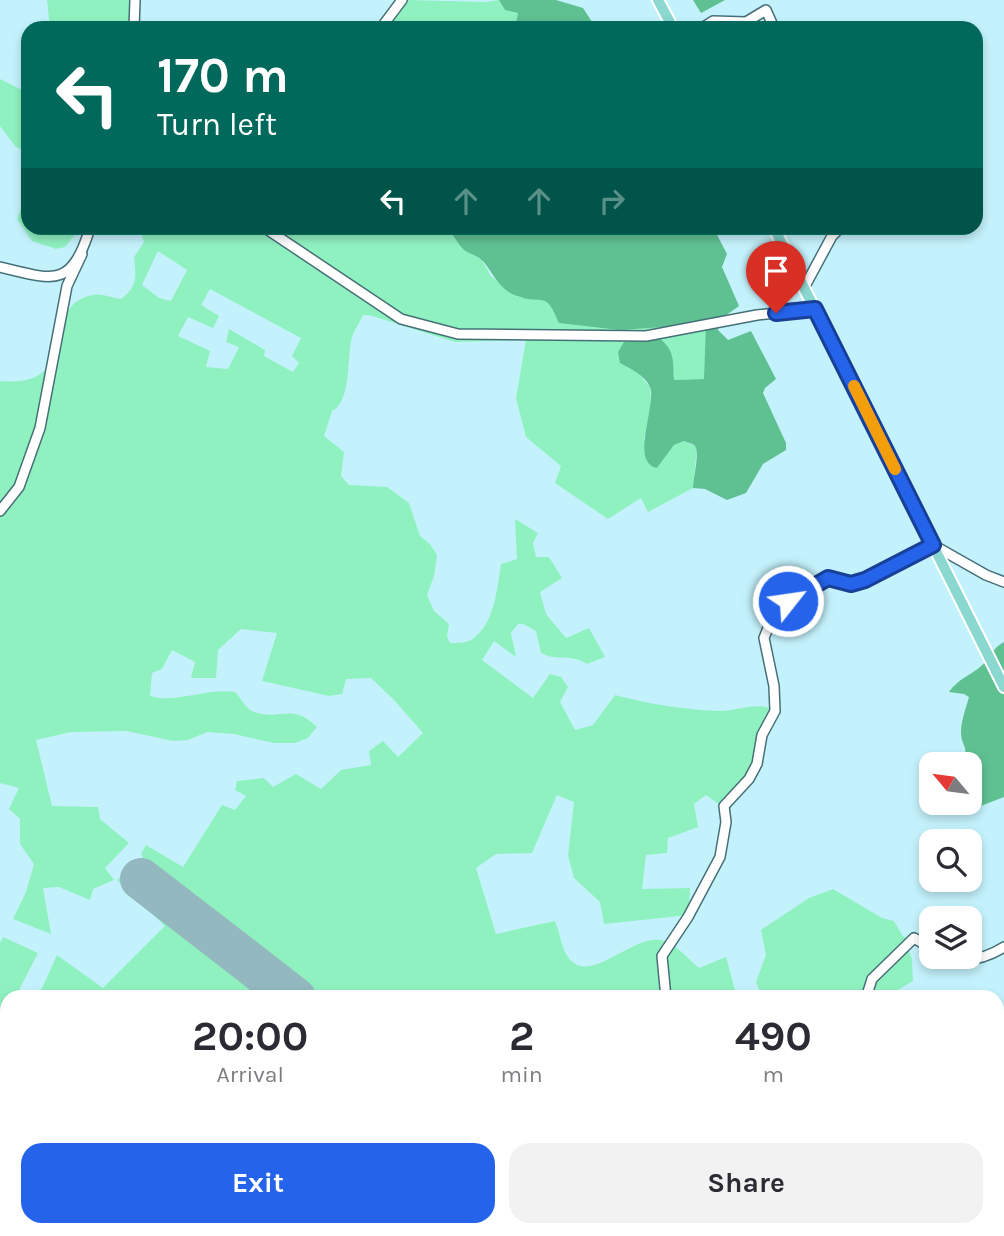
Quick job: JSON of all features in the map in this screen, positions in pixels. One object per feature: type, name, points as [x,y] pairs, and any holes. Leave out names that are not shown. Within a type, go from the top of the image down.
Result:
[{"type":"main road","points":[[658,0],[669,21]]},
{"type":"main road","points":[[778,235],[1004,687]]},
{"type":"street","points":[[135,0],[135,21]]},
{"type":"street","points":[[386,21],[402,0]]},
{"type":"street","points":[[748,21],[766,10],[771,21]]},
{"type":"street","points":[[712,21],[730,21]]},
{"type":"street","points":[[0,511],[19,488],[40,428],[67,286],[88,235]]},
{"type":"street","points":[[275,235],[401,319],[458,334],[646,336],[757,315],[815,309]]},
{"type":"street","points":[[804,288],[833,235]]},
{"type":"street","points":[[0,267],[49,278],[71,268],[82,254]]},
{"type":"street","points":[[665,990],[662,956],[688,917],[720,857],[726,822],[724,806],[749,779],[757,764],[762,735],[775,711],[774,686],[764,638],[774,614],[788,601],[828,578],[851,584],[865,580],[933,545],[986,575],[1004,582]]},
{"type":"street","points":[[869,990],[872,979],[914,939],[919,942]]},
{"type":"street","points":[[982,957],[1004,947]]},
{"type":"green space","points":[[47,0],[133,0],[132,21],[49,21]]},
{"type":"green space","points":[[408,0],[499,0],[505,10],[519,13],[517,21],[393,21]]},
{"type":"green space","points":[[499,0],[556,0],[583,8],[591,21],[516,21],[518,13],[505,10]]},
{"type":"green space","points":[[693,0],[725,0],[701,13]]},
{"type":"green space","points":[[0,79],[21,90],[21,149],[15,146],[0,126]]},
{"type":"green space","points":[[21,208],[21,225],[17,219]]},
{"type":"green space","points":[[28,235],[74,235],[65,247],[56,249],[32,241]]},
{"type":"green space","points":[[142,235],[453,235],[465,250],[482,260],[491,276],[518,297],[545,300],[551,304],[707,324],[705,379],[674,380],[673,361],[620,363],[639,374],[650,387],[651,404],[644,439],[657,468],[674,445],[684,441],[697,447],[693,488],[648,512],[641,498],[608,519],[555,483],[561,466],[526,437],[516,398],[526,340],[455,342],[363,315],[352,339],[345,390],[338,406],[332,411],[324,436],[344,452],[341,476],[349,485],[387,487],[409,503],[420,536],[430,544],[437,555],[434,576],[427,595],[434,611],[449,624],[447,636],[450,643],[471,640],[490,616],[501,564],[517,559],[515,519],[538,533],[533,543],[536,557],[549,557],[562,578],[540,592],[546,614],[566,638],[589,628],[605,657],[587,664],[575,659],[547,656],[541,653],[536,631],[518,624],[511,633],[516,657],[494,641],[482,660],[533,698],[550,674],[561,677],[568,687],[560,702],[575,730],[593,725],[615,695],[694,709],[720,711],[757,706],[770,708],[755,765],[727,810],[706,795],[694,804],[698,827],[668,838],[667,853],[646,855],[642,889],[690,888],[689,915],[604,924],[600,902],[574,878],[568,855],[574,802],[557,795],[532,853],[496,854],[476,868],[496,934],[555,921],[565,952],[574,963],[585,966],[597,964],[638,944],[652,940],[665,941],[699,968],[726,957],[735,990],[41,990],[57,955],[103,988],[165,926],[117,880],[143,857],[141,854],[146,845],[183,867],[222,805],[235,810],[246,796],[235,790],[237,781],[264,778],[273,787],[296,774],[321,789],[341,770],[371,765],[369,751],[383,741],[398,757],[423,733],[371,678],[346,679],[342,694],[329,696],[262,681],[277,633],[241,629],[218,650],[216,678],[191,678],[195,662],[172,650],[162,669],[152,673],[150,696],[169,698],[235,692],[251,711],[272,715],[300,715],[317,727],[308,738],[295,743],[274,743],[234,734],[207,732],[188,740],[173,741],[126,731],[71,732],[36,740],[52,806],[98,807],[100,819],[129,843],[105,868],[114,880],[93,889],[90,900],[59,887],[43,888],[51,934],[13,919],[26,892],[34,864],[20,844],[20,819],[9,809],[19,788],[0,783],[0,381],[26,380],[43,372],[52,360],[67,314],[76,302],[93,295],[121,299],[135,281],[134,257],[144,242]],"holes":[[[158,251],[187,270],[171,301],[159,298],[142,285]],[[210,289],[301,338],[292,356],[299,363],[293,372],[264,356],[265,350],[229,329],[226,342],[239,347],[228,369],[206,367],[210,351],[178,336],[188,317],[213,328],[219,316],[201,305]]]},
{"type":"green space","points":[[452,235],[717,235],[727,254],[722,267],[739,306],[718,321],[718,330],[728,340],[751,331],[776,379],[763,393],[786,443],[786,450],[763,464],[746,493],[727,500],[705,489],[693,488],[697,454],[692,444],[684,441],[674,445],[657,468],[649,464],[644,445],[650,387],[641,376],[620,363],[618,352],[624,342],[659,338],[671,352],[674,380],[704,379],[706,324],[620,330],[559,323],[547,302],[526,299],[506,290],[483,261],[464,250]]},
{"type":"green space","points":[[1004,642],[1004,797],[982,806],[982,752],[965,752],[961,737],[969,697],[949,692],[980,667]]},
{"type":"green space","points":[[833,889],[882,918],[894,921],[902,935],[910,941],[907,946],[912,959],[913,981],[898,990],[759,990],[756,982],[766,955],[761,930],[809,898]]},
{"type":"green space","points":[[3,937],[38,953],[19,990],[0,990],[0,943]]},
{"type":"runway","points":[[141,879],[285,990]]},
{"type":"slow traffic","points":[[854,386],[895,469]]},
{"type":"route","points":[[776,313],[815,309],[933,545],[865,580],[851,584],[828,578],[788,601]]}]
